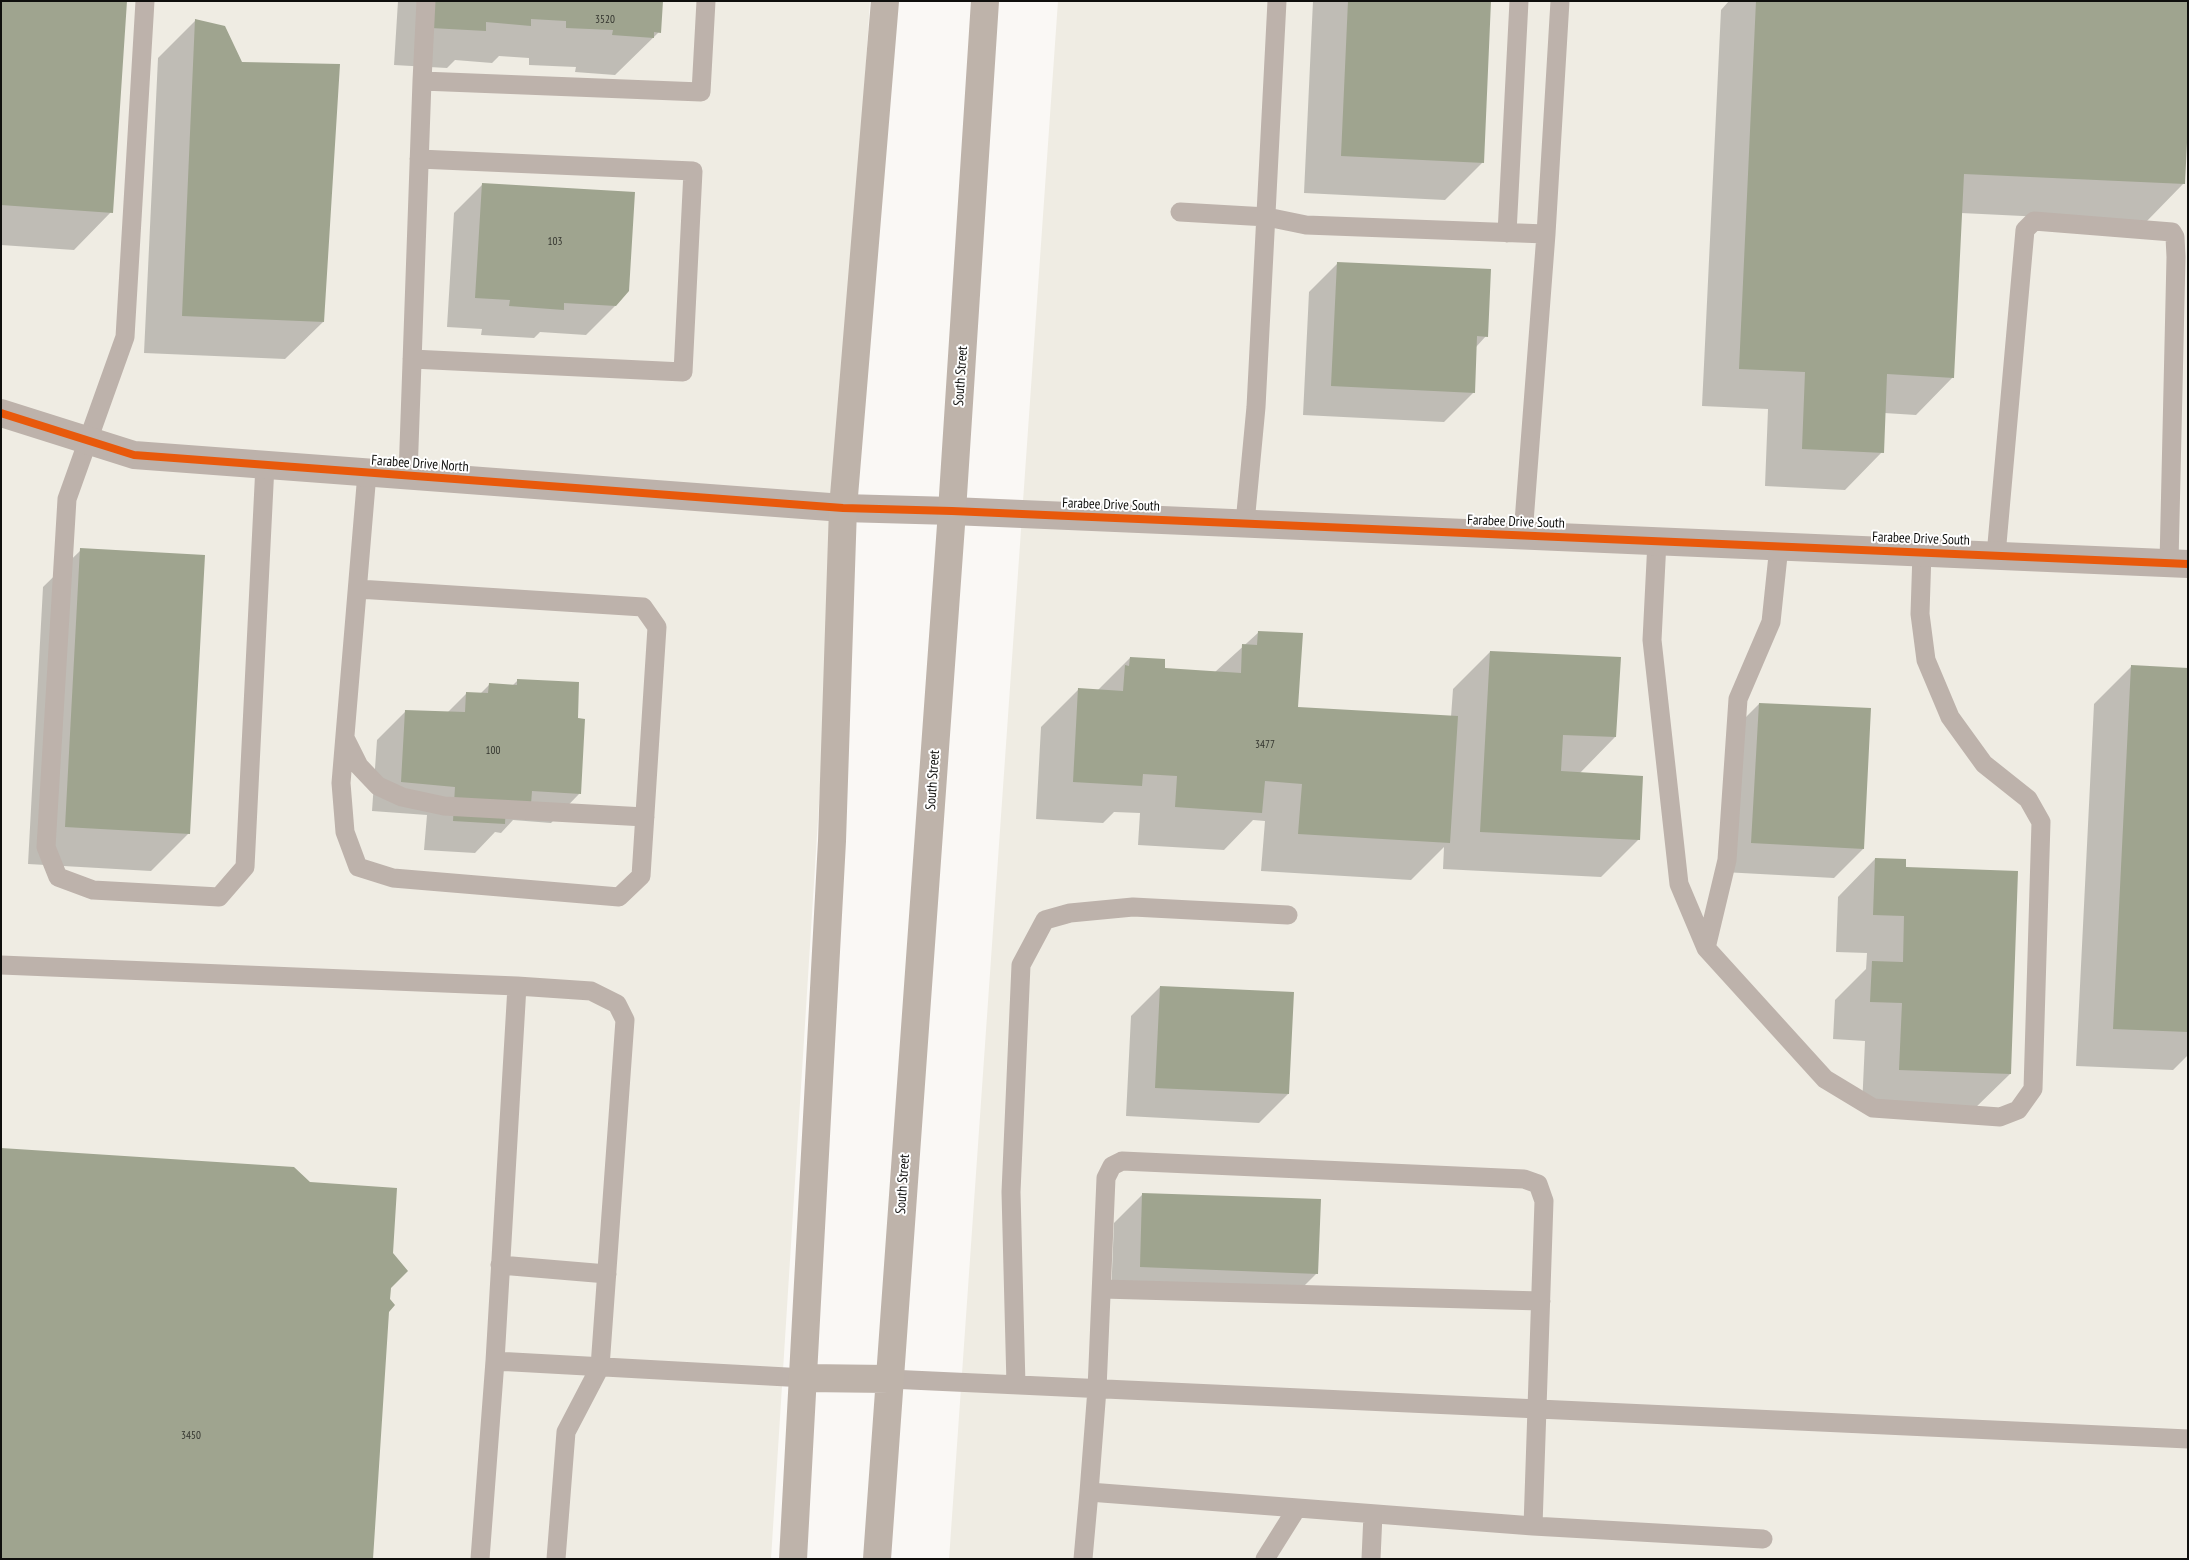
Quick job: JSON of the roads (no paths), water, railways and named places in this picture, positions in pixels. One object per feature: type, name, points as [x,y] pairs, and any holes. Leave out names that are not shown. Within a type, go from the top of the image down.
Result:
[{"type":"main road","points":[[793,1559],[805,1378],[832,841],[843,508],[885,1]]},
{"type":"main road","name":"South Street","points":[[876,1559],[952,511],[985,1]]},
{"type":"main road","points":[[805,1378],[889,1379]]},
{"type":"street","name":"Farabee Drive North","points":[[1,413],[134,455],[843,508]]},
{"type":"street","name":"Farabee Drive South","points":[[843,508],[2178,563]]},
{"type":"lane","points":[[145,1],[125,337],[67,499],[46,847],[58,877],[93,890],[219,897],[245,867],[265,465]]},
{"type":"lane","points":[[408,475],[426,1]]},
{"type":"lane","points":[[422,81],[701,92],[706,1]]},
{"type":"lane","points":[[1245,524],[1256,407],[1277,1]]},
{"type":"lane","points":[[1507,233],[1519,1]]},
{"type":"lane","points":[[1523,535],[1546,234],[1560,1]]},
{"type":"lane","points":[[412,359],[683,372],[693,171],[419,159]]},
{"type":"lane","points":[[1180,212],[1267,217],[1306,226],[1546,234]]},
{"type":"lane","points":[[1996,555],[2025,230],[2034,221],[2172,232],[2175,238],[2178,563]]},
{"type":"lane","points":[[358,589],[643,607],[657,626],[641,876],[619,897],[393,878],[358,867],[345,832],[341,783],[367,472]]},
{"type":"lane","points":[[1657,541],[1652,640],[1679,884],[1706,948],[1825,1079],[1874,1108],[2000,1117],[2018,1110],[2033,1089],[2040,822],[2028,798],[1984,764],[1950,717],[1926,660],[1920,614],[1922,552]]},
{"type":"lane","points":[[1706,948],[1727,860],[1738,699],[1772,622],[1779,546]]},
{"type":"lane","points":[[344,738],[359,766],[378,786],[402,797],[444,806],[645,817]]},
{"type":"lane","points":[[1016,1385],[1012,1192],[1021,965],[1045,920],[1070,912],[1133,907],[1288,915]]},
{"type":"lane","points":[[1,965],[516,986],[591,991],[617,1004],[625,1020],[600,1367],[566,1432],[556,1559]]},
{"type":"lane","points":[[480,1559],[495,1361],[516,986]]},
{"type":"lane","points":[[1083,1559],[1097,1389],[1106,1178],[1112,1166],[1122,1161],[1524,1179],[1538,1184],[1544,1201],[1533,1526]]},
{"type":"lane","points":[[500,1266],[607,1274]]},
{"type":"lane","points":[[1102,1289],[1540,1301]]},
{"type":"lane","points":[[495,1361],[805,1378]]},
{"type":"lane","points":[[889,1379],[2188,1439]]},
{"type":"lane","points":[[1089,1492],[1533,1526],[1763,1539]]},
{"type":"lane","points":[[1265,1559],[1297,1508]]},
{"type":"lane","points":[[1371,1559],[1373,1514]]}]
